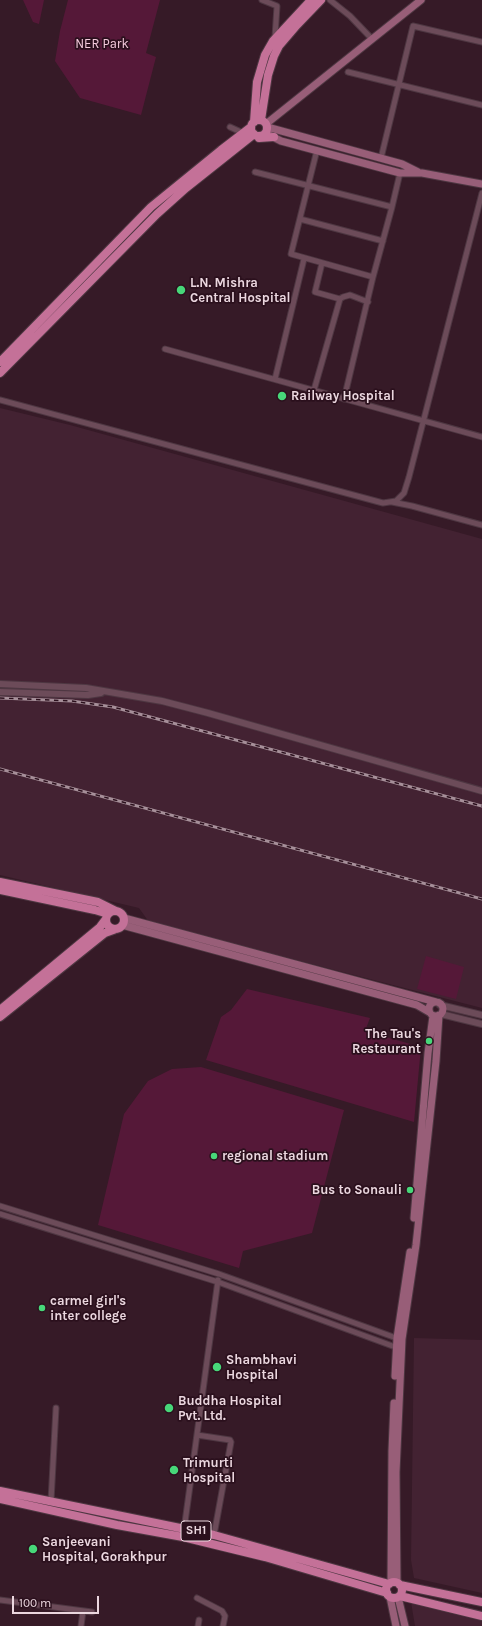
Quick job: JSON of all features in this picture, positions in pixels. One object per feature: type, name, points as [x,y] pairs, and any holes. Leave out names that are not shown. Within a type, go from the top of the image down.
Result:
[{"type":"main road","points":[[255,129],[254,108],[261,65],[265,55],[275,38],[311,0]]},
{"type":"main road","points":[[0,373],[157,214],[255,129],[268,76],[274,56],[279,46],[321,0]]},
{"type":"main road","points":[[0,362],[151,207],[255,129],[277,115],[421,0]]},
{"type":"main road","points":[[254,108],[255,129]]},
{"type":"main road","points":[[277,115],[276,126],[280,130]]},
{"type":"main road","points":[[255,129],[280,130],[402,164],[422,173]]},
{"type":"main road","points":[[255,129],[274,137],[400,173],[422,173],[482,184]]},
{"type":"main road","points":[[255,129],[274,137]]},
{"type":"main road","points":[[0,882],[98,902],[120,912],[121,924]]},
{"type":"main road","points":[[0,890],[95,910],[107,917]]},
{"type":"main road","points":[[0,1010],[100,927],[107,917],[116,910]]},
{"type":"main road","points":[[107,917],[107,924],[111,928],[121,924],[438,1004],[442,1008],[436,1014]]},
{"type":"main road","points":[[0,1017],[95,940],[121,924],[417,1005],[436,1014]]},
{"type":"main road","points":[[394,1583],[392,1451],[399,1339],[416,1245],[436,1061],[436,1014],[429,1006],[431,1004],[438,1004]]},
{"type":"main road","name":"SH1","points":[[0,1491],[117,1516],[183,1533],[394,1596],[482,1616]]},
{"type":"main road","name":"SH1","points":[[0,1499],[117,1525],[214,1535],[394,1583],[482,1602]]},
{"type":"main road","points":[[394,1583],[402,1589],[394,1596]]},
{"type":"main road","points":[[394,1583],[386,1588],[394,1596],[405,1626]]},
{"type":"main road","points":[[394,1596],[396,1626]]},
{"type":"street","points":[[262,0],[277,6],[275,38]]},
{"type":"street","points":[[330,0],[350,16],[372,39]]},
{"type":"street","points":[[381,158],[413,26],[482,42]]},
{"type":"street","points":[[348,72],[482,105]]},
{"type":"street","points":[[230,127],[255,129]]},
{"type":"street","points":[[317,150],[291,254],[322,264],[373,277]]},
{"type":"street","points":[[255,172],[392,207]]},
{"type":"street","points":[[344,399],[400,173]]},
{"type":"street","points":[[0,400],[383,503],[396,502],[404,493],[482,193]]},
{"type":"street","points":[[300,219],[383,241]]},
{"type":"street","points":[[275,379],[304,258]]},
{"type":"street","points":[[322,264],[315,292],[340,299],[350,296],[368,302]]},
{"type":"street","points":[[314,390],[340,299]]},
{"type":"street","points":[[165,349],[482,437]]},
{"type":"street","points":[[392,502],[482,525]]},
{"type":"street","points":[[0,684],[86,688],[162,701],[482,791]]},
{"type":"street","points":[[0,692],[88,695],[103,692]]},
{"type":"street","points":[[438,1004],[482,1015]]},
{"type":"street","points":[[436,1014],[482,1024]]},
{"type":"street","points":[[0,1206],[219,1274],[399,1339]]},
{"type":"street","points":[[0,1214],[218,1282],[399,1348]]},
{"type":"street","points":[[170,1267],[173,1260]]},
{"type":"street","points":[[183,1533],[219,1274]]},
{"type":"street","points":[[51,1501],[56,1408]]},
{"type":"street","points":[[196,1435],[230,1440],[231,1442],[214,1535]]},
{"type":"street","points":[[197,1598],[222,1611],[224,1616],[223,1626]]},
{"type":"street","points":[[0,1600],[92,1612]]},
{"type":"street","points":[[80,1626],[83,1611]]},
{"type":"street","points":[[198,1626],[199,1620]]},
{"type":"shaded area","points":[[0,408],[70,425],[482,539],[482,1008],[149,922],[139,908],[0,875]]},
{"type":"shaded area","points":[[414,1338],[482,1340],[482,1593],[414,1578],[411,1560]]},
{"type":"shaded area","points":[[411,1602],[482,1619],[482,1626],[415,1626]]},
{"type":"green space","points":[[23,0],[44,0],[39,24],[33,22]]},
{"type":"green space","name":"NER Park","points":[[68,0],[160,0],[146,53],[156,57],[141,115],[80,98],[55,61],[60,31]]},
{"type":"green space","points":[[426,956],[464,967],[456,999],[417,989]]},
{"type":"green space","points":[[247,989],[370,1018],[365,1031],[421,1047],[414,1122],[206,1060],[221,1017],[231,1010]]},
{"type":"green space","points":[[201,1067],[344,1110],[312,1233],[243,1251],[239,1268],[98,1225],[124,1114],[148,1081],[172,1069]]},
{"type":"railway","points":[[0,698],[72,701],[113,707],[482,806]]},
{"type":"railway","points":[[0,769],[482,899]]},
{"type":"place","name":"L.N. Mishra Central Hospital","points":[[181,290]]},
{"type":"place","name":"Railway Hospital","points":[[282,396]]},
{"type":"place","name":"The Tau's Restaurant","points":[[429,1041]]},
{"type":"place","name":"regional stadium","points":[[214,1156]]},
{"type":"place","name":"Bus to Sonauli","points":[[410,1190]]},
{"type":"place","name":"carmel girl's inter college","points":[[42,1308]]},
{"type":"place","name":"Shambhavi Hospital","points":[[217,1367]]},
{"type":"place","name":"Buddha Hospital Pvt. Ltd.","points":[[169,1408]]},
{"type":"place","name":"Trimurti Hospital","points":[[174,1470]]},
{"type":"place","name":"Sanjeevani Hospital, Gorakhpur","points":[[33,1549]]}]
